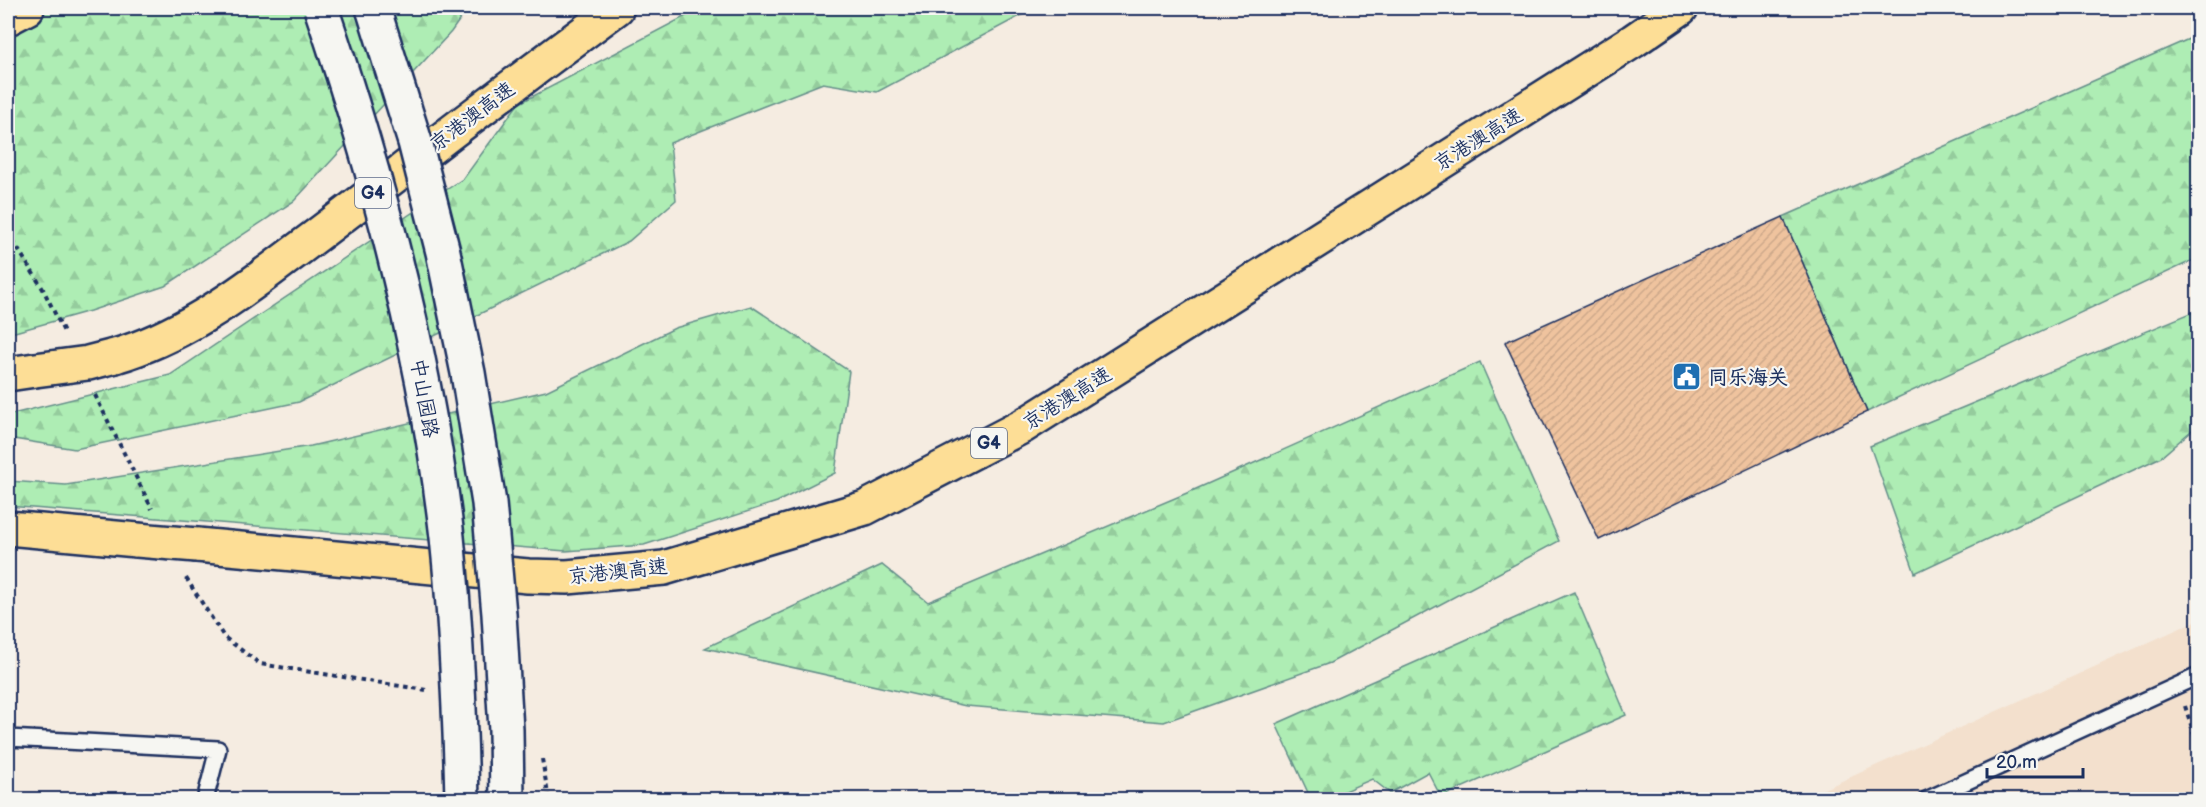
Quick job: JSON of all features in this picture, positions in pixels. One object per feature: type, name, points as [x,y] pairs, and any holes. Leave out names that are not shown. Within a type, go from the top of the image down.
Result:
[{"type":"highway","points":[[8,18],[27,8]]},
{"type":"highway","name":"京港澳高速","points":[[21,372],[88,363],[135,350],[184,327],[230,300],[617,8]]},
{"type":"highway","name":"京港澳高速","points":[[8,528],[528,576],[567,577],[664,568],[865,508],[1023,426],[1682,8]]},
{"type":"main road","name":"中山园路","points":[[321,8],[363,141],[390,237],[414,338],[430,424],[446,536],[459,677],[462,800]]},
{"type":"main road","points":[[373,8],[415,142],[443,252],[468,373],[489,503],[500,626],[506,730],[507,800]]},
{"type":"lane","points":[[1926,800],[2199,676]]},
{"type":"lane","points":[[8,738],[218,749],[206,800]]},
{"type":"path","points":[[2178,686],[2199,747]]},
{"type":"shaded area","points":[[2198,620],[2198,799],[1802,799]]},
{"type":"green space","points":[[8,8],[468,8],[451,32],[294,201],[165,286],[90,311],[8,332]]},
{"type":"green space","points":[[701,8],[1035,8],[877,92],[823,83],[670,143],[676,200],[629,241],[299,402],[75,449],[8,438],[8,415],[170,375],[464,178],[518,104]]},
{"type":"green space","points":[[2198,35],[2198,258],[1867,412],[1783,217]]},
{"type":"green space","points":[[751,306],[849,371],[835,473],[777,502],[644,545],[566,551],[8,506],[8,481],[66,485],[311,446],[546,391],[675,328]]},
{"type":"green space","points":[[2198,310],[2198,425],[2161,457],[1915,573],[1870,446]]},
{"type":"green space","points":[[1480,362],[1559,541],[1330,663],[1164,722],[966,706],[705,648],[882,565],[928,602],[1187,493]]},
{"type":"green space","points":[[1574,592],[1626,715],[1441,797],[1428,772],[1390,793],[1372,779],[1326,799],[1311,799],[1276,724]]},
{"type":"building","name":"同乐海关","points":[[1783,217],[1867,412],[1599,540],[1505,342]]},
{"type":"place","name":"同乐海关","points":[[1687,377]]}]
